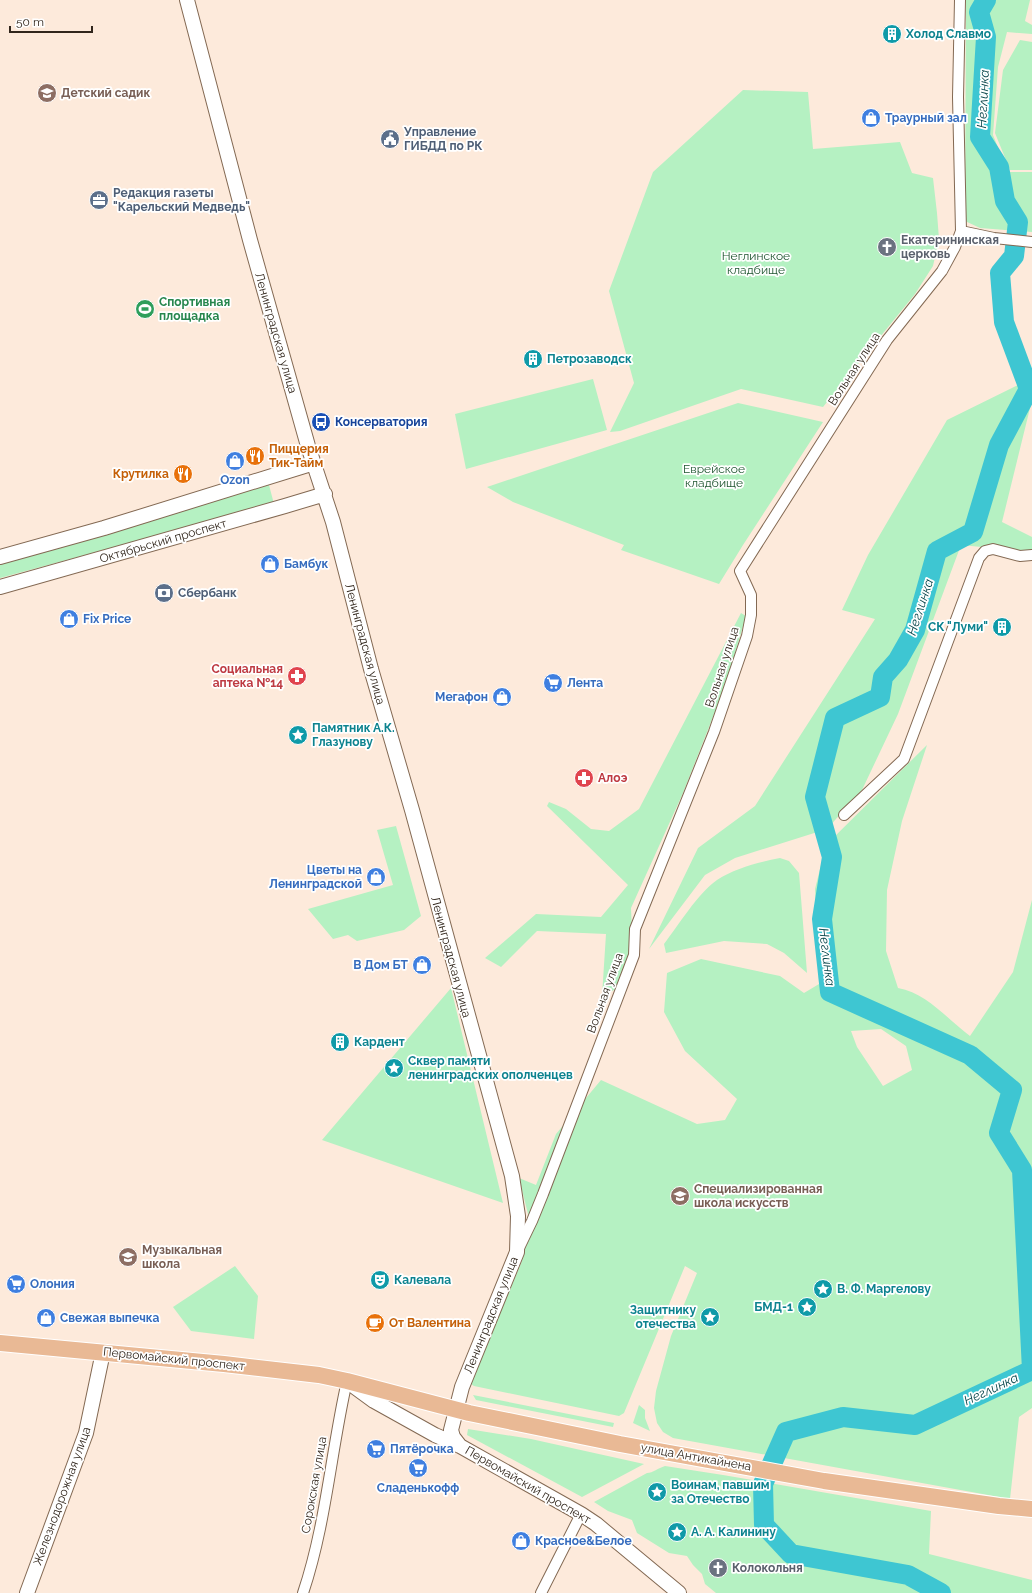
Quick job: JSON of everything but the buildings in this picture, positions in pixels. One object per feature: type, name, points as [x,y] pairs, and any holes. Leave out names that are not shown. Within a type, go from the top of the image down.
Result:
[{"type":"main road","name":"Ленинградская улица","points":[[188,0],[250,240],[314,464],[333,522],[371,668],[412,810],[512,1176],[518,1216],[517,1252],[462,1387],[451,1430],[453,1437],[460,1446]]},
{"type":"main road","points":[[0,557],[314,464]]},
{"type":"main road","name":"Октябрьский проспект","points":[[0,587],[325,494]]},
{"type":"main road","name":"Первомайский проспект","points":[[0,1343],[253,1367],[319,1376],[347,1381],[456,1410]]},
{"type":"main road","name":"Железнодорожная улица","points":[[27,1593],[86,1434],[103,1352]]},
{"type":"main road","name":"Первомайский проспект","points":[[347,1381],[374,1402],[435,1435],[460,1446],[581,1514],[596,1524],[679,1593]]},
{"type":"main road","name":"улица Антикайнена","points":[[456,1410],[620,1444],[824,1481],[999,1506],[1032,1509]]},
{"type":"street","name":"Вольная улица","points":[[517,1252],[543,1194],[634,955],[635,929],[714,732],[747,636],[751,614],[751,595],[740,571],[887,340],[942,271],[955,247],[961,231],[958,97],[960,0]]},
{"type":"street","points":[[961,231],[994,238],[1032,242]]},
{"type":"street","points":[[844,815],[904,759],[979,558],[985,551],[993,549],[1020,556],[1032,555]]},
{"type":"street","name":"Сорокская улица","points":[[303,1593],[313,1563],[338,1418],[347,1381]]},
{"type":"street","points":[[541,1593],[581,1514]]},
{"type":"green space","points":[[966,0],[1030,0],[1025,21],[1032,25],[1032,34],[1007,32],[998,67],[993,135],[1008,172],[1032,172],[1032,232],[980,228],[965,221]]},
{"type":"green space","points":[[1020,40],[1032,42],[1032,170],[1010,170],[995,133],[1003,70]]},
{"type":"green space","name":"Неглинское кладбище","points":[[743,90],[808,92],[813,149],[900,142],[912,173],[933,178],[939,239],[933,266],[915,294],[823,407],[741,389],[620,431],[610,432],[634,383],[609,291],[653,172]]},
{"type":"green space","points":[[1032,378],[1032,400],[1002,522],[1032,537],[1032,552],[961,545],[898,714],[862,790],[827,829],[735,858],[705,875],[649,949],[698,848],[755,806],[875,619],[842,610],[868,555],[947,420]]},
{"type":"green space","points":[[593,379],[607,430],[466,469],[455,414]]},
{"type":"green space","name":"Еврейское кладбище","points":[[738,403],[823,422],[719,584],[621,550],[624,545],[513,502],[487,487]]},
{"type":"green space","points":[[269,485],[274,504],[0,578],[0,559]]},
{"type":"green space","points":[[741,613],[746,616],[726,684],[683,793],[631,908],[633,954],[618,988],[602,996],[606,934],[537,931],[501,967],[485,958],[536,914],[601,917],[628,885],[547,806],[549,802],[566,809],[591,829],[609,831],[639,809]]},
{"type":"green space","points":[[927,745],[902,821],[887,890],[886,951],[898,988],[918,995],[927,1001],[970,1036],[1013,972],[1032,900],[1032,1408],[1019,1417],[1010,1499],[673,1438],[663,1432],[657,1423],[654,1408],[656,1391],[671,1336],[697,1273],[685,1266],[624,1413],[619,1416],[474,1386],[471,1384],[522,1261],[528,1214],[519,1178],[536,1185],[556,1134],[601,1080],[697,1124],[725,1120],[737,1099],[685,1051],[664,1012],[667,973],[701,959],[780,976],[804,993],[819,984],[815,889],[826,845]],"holes":[[[881,1029],[906,1046],[912,1070],[883,1086],[857,1047],[851,1031]]]},
{"type":"green space","points":[[396,826],[421,916],[404,930],[357,941],[348,935],[333,939],[308,909],[393,885],[377,830]]},
{"type":"green space","points":[[780,858],[789,861],[799,873],[807,973],[784,953],[767,944],[724,941],[666,953],[664,944],[696,901],[717,880],[739,869]]},
{"type":"green space","points":[[451,988],[503,1203],[322,1140]]},
{"type":"green space","points":[[235,1266],[258,1296],[254,1339],[191,1331],[173,1307]]},
{"type":"green space","points":[[473,1395],[614,1423],[613,1427],[476,1400]]},
{"type":"green space","points":[[639,1405],[645,1410],[645,1418],[650,1431],[633,1423]]},
{"type":"green space","points":[[468,1429],[531,1439],[644,1464],[582,1497],[467,1435]]},
{"type":"green space","points":[[665,1466],[931,1511],[929,1554],[1032,1580],[1032,1593],[716,1593],[705,1584],[702,1574],[687,1556],[669,1553],[637,1533],[632,1520],[608,1511],[594,1502],[647,1473]]},
{"type":"waterway","name":"Неглинка","points":[[941,1593],[908,1575],[791,1554],[764,1525],[763,1484],[786,1432],[843,1417],[915,1425],[1032,1370],[1022,1170],[999,1133],[1012,1090],[970,1055],[830,992],[822,919],[832,857],[815,797],[835,718],[880,697],[883,677],[898,660],[915,630],[937,551],[973,532],[999,445],[1029,389],[1004,322],[1000,273],[1014,256],[1018,222],[1005,201],[999,167],[980,137],[986,37],[979,12],[986,0]]},
{"type":"place","name":"Холод Славмо","points":[[892,34]]},
{"type":"place","name":"Детский садик","points":[[47,93]]},
{"type":"place","name":"Траурный зал","points":[[871,118]]},
{"type":"place","name":"Управление ГИБДД по РК","points":[[390,139]]},
{"type":"place","name":"Редакция газеты \"Карельский Медведь\"","points":[[99,200]]},
{"type":"place","name":"Екатерининская церковь","points":[[887,247]]},
{"type":"place","name":"Спортивная площадка","points":[[145,309]]},
{"type":"place","name":"Петрозаводск","points":[[533,359]]},
{"type":"place","name":"Консерватория","points":[[321,422]]},
{"type":"place","name":"Пиццерия Тик-Тайм","points":[[255,456]]},
{"type":"place","name":"Ozon","points":[[235,461]]},
{"type":"place","name":"Крутилка","points":[[183,474]]},
{"type":"place","name":"Бамбук","points":[[270,564]]},
{"type":"place","name":"Сбербанк","points":[[164,593]]},
{"type":"place","name":"Fix Price","points":[[69,619]]},
{"type":"place","name":"СК \"Луми\"","points":[[1002,627]]},
{"type":"place","name":"Социальная аптека №14","points":[[297,676]]},
{"type":"place","name":"Лента","points":[[553,683]]},
{"type":"place","name":"Мегафон","points":[[502,697]]},
{"type":"place","name":"Памятник А.К. Глазунову","points":[[298,735]]},
{"type":"place","name":"Алоэ","points":[[584,778]]},
{"type":"place","name":"Цветы на Ленинградской","points":[[376,877]]},
{"type":"place","name":"В Дом БТ","points":[[422,965]]},
{"type":"place","name":"Кардент","points":[[340,1042]]},
{"type":"place","name":"Сквер памяти ленинградских ополченцев","points":[[394,1068]]},
{"type":"place","name":"Специализированная школа искусств","points":[[680,1196]]},
{"type":"place","name":"Музыкальная школа","points":[[128,1257]]},
{"type":"place","name":"Калевала","points":[[380,1280]]},
{"type":"place","name":"Олония","points":[[16,1284]]},
{"type":"place","name":"В. Ф. Маргелову","points":[[823,1289]]},
{"type":"place","name":"БМД-1","points":[[807,1307]]},
{"type":"place","name":"Защитнику отечества","points":[[710,1317]]},
{"type":"place","name":"Свежая выпечка","points":[[46,1318]]},
{"type":"place","name":"От Валентина","points":[[375,1323]]},
{"type":"place","name":"Пятёрочка","points":[[376,1449]]},
{"type":"place","name":"Сладенькофф","points":[[418,1468]]},
{"type":"place","name":"Воинам, павшим за Отечество","points":[[657,1492]]},
{"type":"place","name":"А. А. Калинину","points":[[677,1532]]},
{"type":"place","name":"Красное&Белое","points":[[521,1541]]},
{"type":"place","name":"Колокольня","points":[[718,1568]]}]
